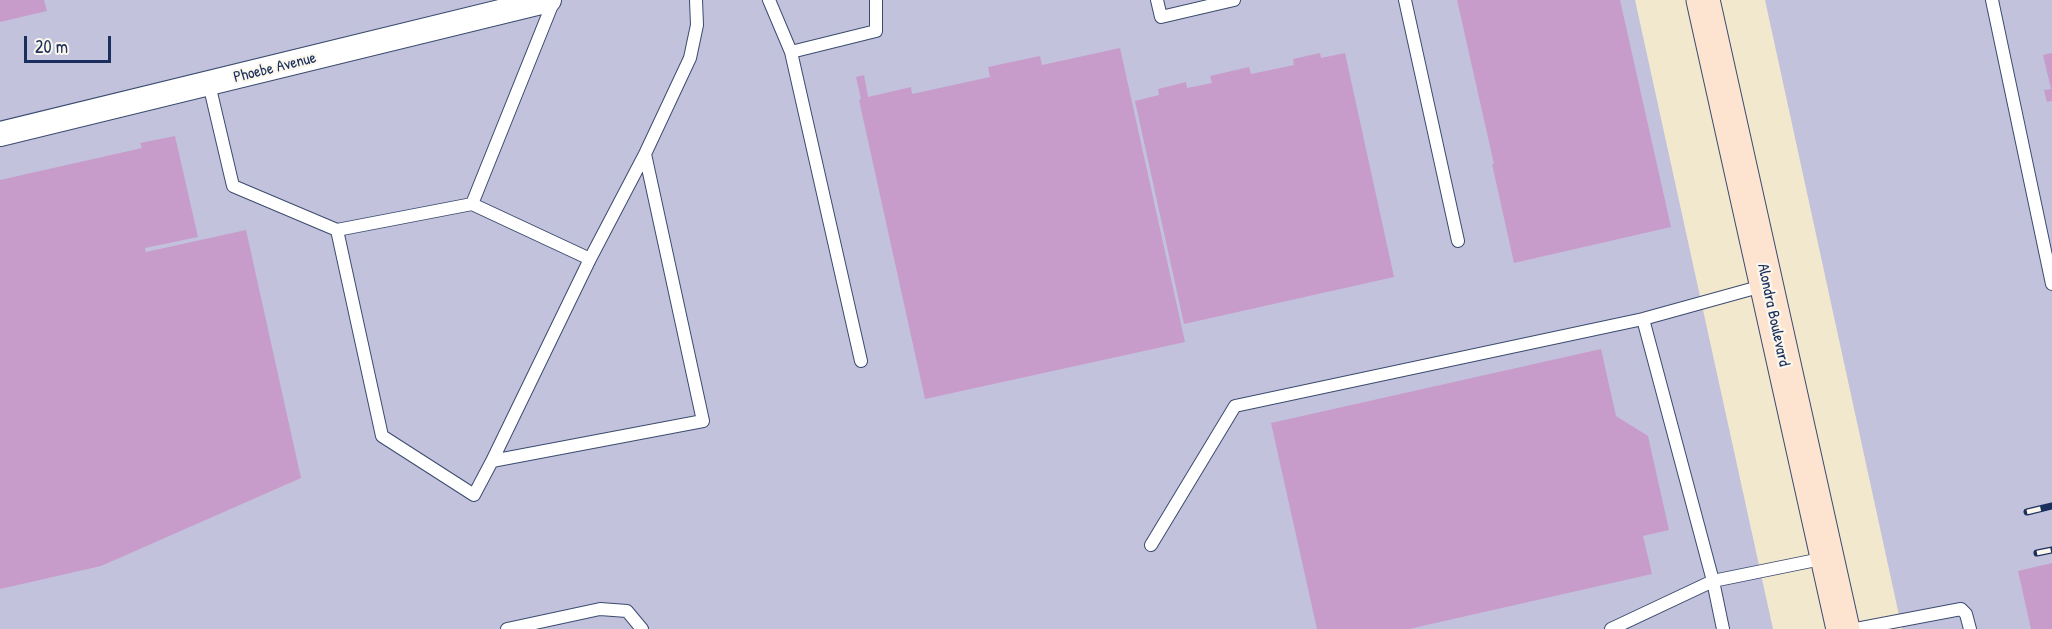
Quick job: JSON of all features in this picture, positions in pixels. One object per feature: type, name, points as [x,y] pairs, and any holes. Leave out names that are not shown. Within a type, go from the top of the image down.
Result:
[{"type":"main road","name":"Alondra Boulevard","points":[[1703,0],[1843,629]]},
{"type":"street","name":"Phoebe Avenue","points":[[0,134],[549,0]]},
{"type":"lane","points":[[472,204],[554,0]]},
{"type":"lane","points":[[338,230],[382,436],[474,495],[590,259],[645,154],[690,58],[697,25],[696,0]]},
{"type":"lane","points":[[770,0],[791,52],[861,361]]},
{"type":"lane","points":[[791,52],[876,31],[876,0]]},
{"type":"lane","points":[[1157,0],[1161,17],[1234,0]]},
{"type":"lane","points":[[1405,0],[1458,241]]},
{"type":"lane","points":[[1992,0],[2052,284]]},
{"type":"lane","points":[[209,84],[233,186],[338,230],[472,204],[590,259]]},
{"type":"lane","points":[[492,461],[703,421],[645,154]]},
{"type":"lane","points":[[1151,545],[1234,406],[1643,319],[1766,285]]},
{"type":"lane","points":[[1643,319],[1713,581],[1723,629]]},
{"type":"lane","points":[[1611,629],[1713,581],[1827,558]]},
{"type":"lane","points":[[507,629],[600,609],[627,611],[642,629]]},
{"type":"lane","points":[[1856,629],[1961,609],[1966,614],[1970,629]]},
{"type":"shaded area","points":[[0,0],[1635,0],[1773,629],[0,629]]},
{"type":"shaded area","points":[[1765,0],[2052,0],[2052,629],[1902,629]]},
{"type":"building","points":[[0,0],[44,0],[47,11],[0,22]]},
{"type":"building","points":[[1457,0],[1620,0],[1671,227],[1514,263]]},
{"type":"building","points":[[1120,48],[1185,342],[925,399],[859,100],[861,99],[856,77],[864,75],[868,97],[911,87],[912,94],[990,77],[988,67],[1040,56],[1042,65]]},
{"type":"building","points":[[1320,53],[1321,58],[1345,53],[1394,277],[1184,324],[1135,101],[1159,95],[1158,89],[1186,82],[1187,88],[1212,83],[1210,76],[1249,67],[1251,74],[1294,65],[1293,59]]},
{"type":"building","points":[[2052,53],[2052,101],[2047,102],[2044,90],[2051,89],[2043,55]]},
{"type":"building","points":[[175,136],[198,237],[145,248],[146,252],[246,230],[301,478],[101,566],[0,589],[0,180],[142,148],[140,143]]},
{"type":"building","points":[[1601,349],[1616,416],[1648,436],[1669,530],[1643,536],[1652,574],[1409,629],[1317,629],[1271,423]]},
{"type":"building","points":[[2052,563],[2052,629],[2031,629],[2018,571]]},
{"type":"railway","points":[[2027,512],[2052,506]]},
{"type":"railway","points":[[2037,553],[2052,550]]}]
